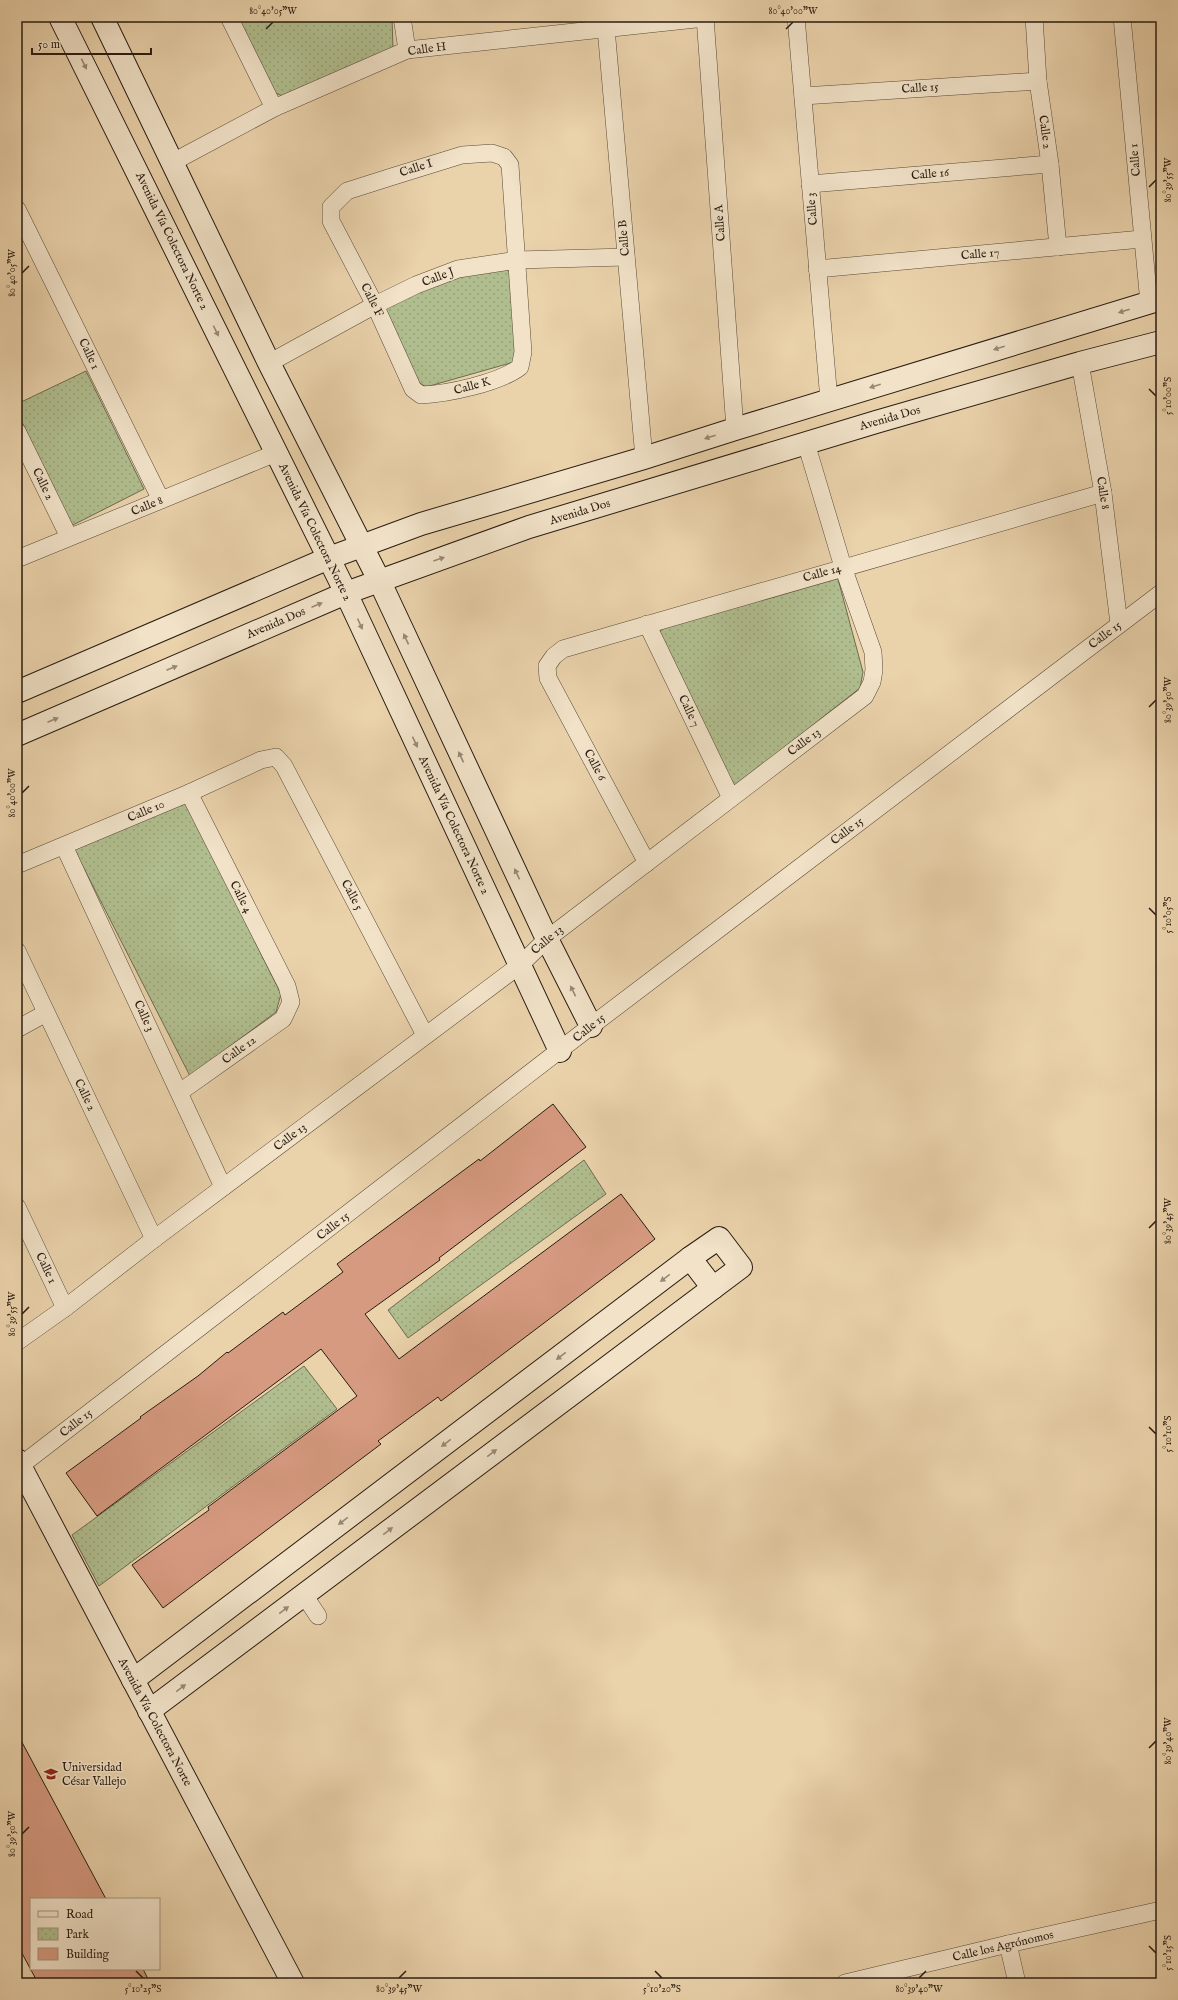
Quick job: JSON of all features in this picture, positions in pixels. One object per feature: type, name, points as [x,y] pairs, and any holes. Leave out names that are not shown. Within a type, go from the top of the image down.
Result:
[{"type":"street","name":"Avenida Vía Colectora Norte 2","points":[[60,17],[346,593],[560,1051]]},
{"type":"street","points":[[102,17],[269,362],[379,580],[547,939],[591,1026]]},
{"type":"street","points":[[228,17],[274,108]]},
{"type":"street","points":[[402,17],[407,50]]},
{"type":"street","name":"Calle H","points":[[173,162],[274,108],[407,50],[605,22],[705,17]]},
{"type":"street","name":"Calle A","points":[[705,17],[735,429]]},
{"type":"street","name":"Calle 3","points":[[796,17],[829,400]]},
{"type":"street","name":"Calle 2","points":[[1034,17],[1038,81],[1050,164],[1058,247]]},
{"type":"street","name":"Calle 1","points":[[1122,17],[1142,239],[1155,301]]},
{"type":"street","name":"Calle B","points":[[605,22],[644,458]]},
{"type":"street","name":"Calle 15","points":[[803,96],[1038,81]]},
{"type":"street","name":"Calle I","points":[[334,203],[348,191],[462,155],[492,153],[504,157],[510,165],[517,260]]},
{"type":"street","name":"Calle 16","points":[[810,184],[1050,164]]},
{"type":"street","name":"Calle F","points":[[334,203],[331,207],[331,221],[375,305],[413,389],[421,396]]},
{"type":"street","name":"Calle 1","points":[[17,209],[161,500]]},
{"type":"street","name":"Calle 17","points":[[817,269],[1142,239]]},
{"type":"street","name":"Calle J","points":[[269,362],[375,305],[416,285],[458,269],[517,260],[626,257]]},
{"type":"street","name":"Calle K","points":[[421,396],[439,395],[508,376],[520,367],[523,352],[517,260]]},
{"type":"street","points":[[17,692],[329,558],[421,524],[644,458],[1155,301]]},
{"type":"street","name":"Avenida Dos","points":[[17,735],[346,593],[529,527],[806,443],[1080,363],[1161,342]]},
{"type":"street","name":"Calle 8","points":[[1080,363],[1104,492],[1119,624]]},
{"type":"street","name":"Calle 2","points":[[17,431],[69,537]]},
{"type":"street","name":"Calle 13","points":[[17,1342],[66,1308],[154,1239],[520,965],[547,939],[865,696],[872,682],[873,652],[844,567],[806,443]]},
{"type":"street","name":"Calle 8","points":[[17,559],[276,452]]},
{"type":"street","name":"Calle 14","points":[[547,666],[554,656],[563,649],[1104,492]]},
{"type":"street","name":"Calle 15","points":[[19,1463],[1161,593]]},
{"type":"street","name":"Calle 7","points":[[647,624],[731,798]]},
{"type":"street","name":"Calle 6","points":[[547,666],[548,678],[647,863]]},
{"type":"street","name":"Calle 10","points":[[17,865],[189,793],[261,760],[276,757]]},
{"type":"street","name":"Calle 5","points":[[276,757],[284,766],[426,1035]]},
{"type":"street","name":"Calle 4","points":[[189,793],[287,986],[290,1002]]},
{"type":"street","name":"Calle 3","points":[[64,846],[223,1187]]},
{"type":"street","name":"Calle 2","points":[[17,951],[154,1239]]},
{"type":"street","name":"Calle 12","points":[[180,1092],[283,1019],[290,1002]]},
{"type":"street","points":[[17,1029],[46,1013]]},
{"type":"street","name":"Calle 1","points":[[17,1207],[66,1308]]},
{"type":"street","points":[[133,1680],[690,1258],[719,1238],[741,1267],[149,1711]]},
{"type":"street","points":[[690,1258],[713,1288]]},
{"type":"street","name":"Avenida Vía Colectora Norte","points":[[19,1463],[293,1983]]},
{"type":"street","points":[[304,1595],[318,1616]]},
{"type":"street","name":"Calle los Agrónomos","points":[[845,1983],[1008,1944],[1161,1910]]},
{"type":"street","points":[[1008,1944],[1017,1983]]},
{"type":"green space","points":[[238,17],[392,17],[393,50],[283,96],[275,93]]},
{"type":"green space","points":[[504,267],[512,274],[519,356],[514,362],[426,387],[418,382],[385,311],[389,305],[441,281]]},
{"type":"green space","points":[[86,371],[144,489],[71,526],[17,412],[17,404]]},
{"type":"green space","points":[[830,574],[838,579],[863,672],[860,688],[735,786],[728,781],[659,634],[665,623]]},
{"type":"green space","points":[[186,803],[281,994],[276,1012],[190,1076],[71,843]]},
{"type":"green space","points":[[584,1160],[606,1194],[408,1338],[388,1310]]},
{"type":"green space","points":[[304,1366],[337,1409],[99,1586],[72,1535]]},
{"type":"building","points":[[553,1104],[586,1147],[439,1258],[440,1260],[365,1314],[399,1359],[621,1194],[655,1239],[441,1401],[438,1397],[378,1441],[381,1444],[163,1608],[132,1565],[209,1510],[208,1507],[357,1396],[321,1349],[97,1516],[66,1473],[141,1418],[140,1417],[198,1376],[227,1352],[228,1353],[283,1312],[285,1315],[343,1272],[337,1264],[479,1159],[480,1161]]},
{"type":"building","points":[[17,1733],[105,1898],[30,1898],[30,1968],[17,1944]]},
{"type":"building","points":[[31,1970],[144,1970],[150,1983],[38,1983]]},
{"type":"place","name":"Universidad César Vallejo","points":[[51,1774]]}]
